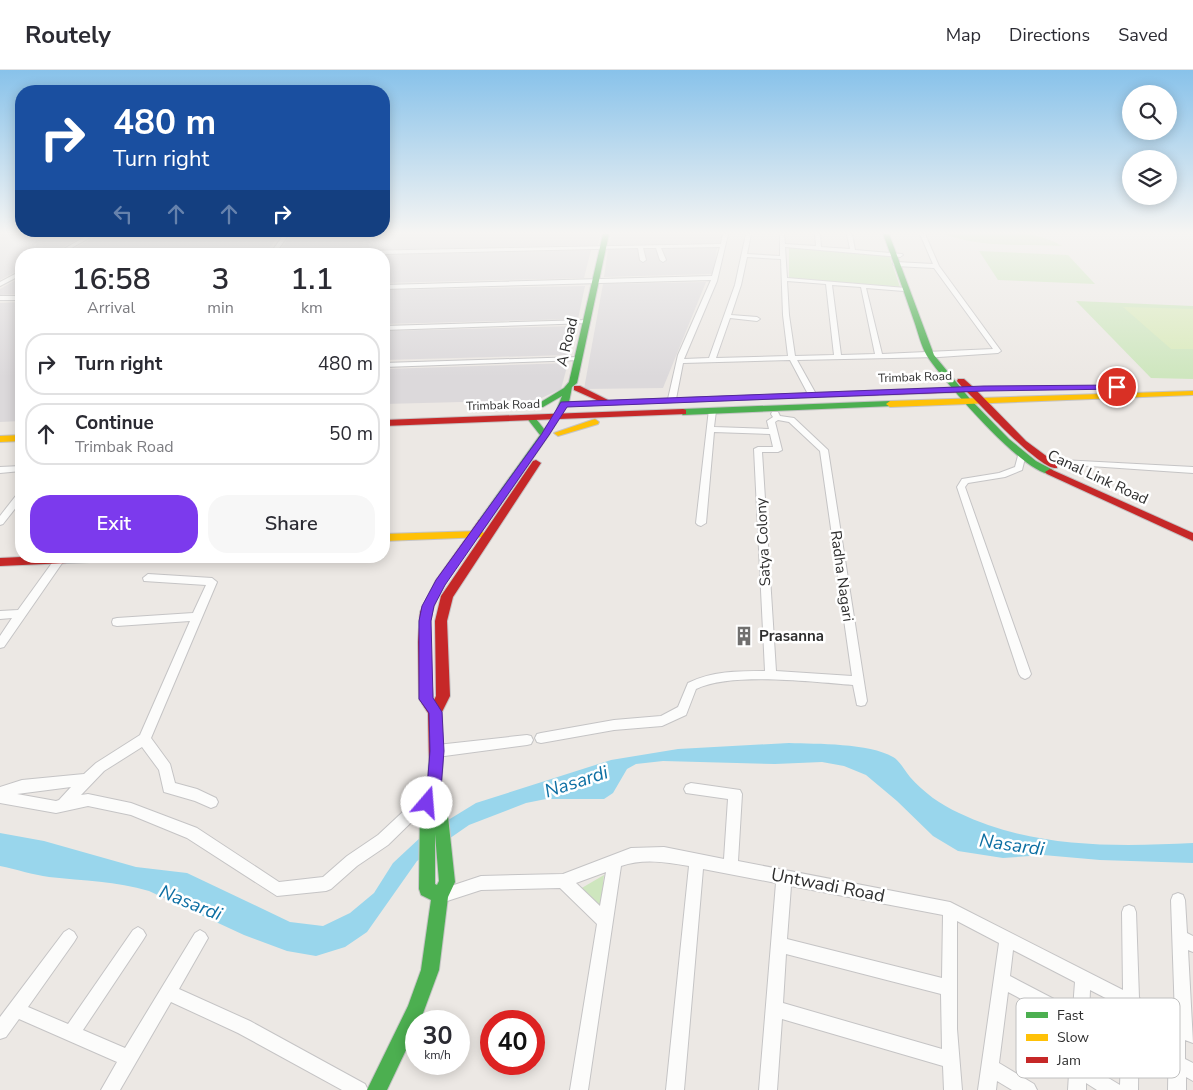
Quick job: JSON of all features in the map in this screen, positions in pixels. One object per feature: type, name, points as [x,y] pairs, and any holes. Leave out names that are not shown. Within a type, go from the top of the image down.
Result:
[{"type":"main road","name":"A Road","points":[[569,404],[595,282]]},
{"type":"main road","points":[[902,282],[904,289],[934,355],[959,384],[983,399]]},
{"type":"main road","points":[[908,282],[934,355]]},
{"type":"main road","name":"Trimbak Road","points":[[390,412],[943,390],[959,384]]},
{"type":"main road","name":"Trimbak Road","points":[[390,423],[712,411],[775,413],[1193,386]]},
{"type":"main road","points":[[540,405],[572,387],[607,402]]},
{"type":"main road","name":"Trimbak Road","points":[[983,399],[1193,393]]},
{"type":"main road","name":"Canal Link Road","points":[[983,399],[1022,454],[1033,463],[1064,480],[1193,537]]},
{"type":"main road","name":"Canal Link Road","points":[[983,399],[1023,443],[1046,461],[1091,485],[1193,530]]},
{"type":"main road","points":[[435,712],[426,699],[424,642],[426,612],[440,583],[478,538],[558,433],[569,404]]},
{"type":"main road","points":[[558,433],[587,424],[637,413]]},
{"type":"main road","points":[[434,892],[446,882],[436,793],[437,751],[435,712],[443,696],[440,632],[443,608],[447,596],[478,538],[545,435],[564,416]]},
{"type":"main road","points":[[530,417],[545,435]]},
{"type":"main road","points":[[0,427],[15,427]]},
{"type":"main road","points":[[0,439],[15,438]]},
{"type":"main road","points":[[390,538],[478,538]]},
{"type":"main road","points":[[390,544],[478,538]]},
{"type":"main road","points":[[0,556],[15,555]]},
{"type":"main road","points":[[0,562],[15,561]]},
{"type":"main road","points":[[377,1090],[416,1010],[430,970],[434,892],[427,803],[436,793]]},
{"type":"street","points":[[390,287],[607,282]]},
{"type":"street","points":[[672,400],[680,361],[713,282]]},
{"type":"street","points":[[712,360],[737,282]]},
{"type":"street","points":[[784,282],[786,315],[792,358],[812,394]]},
{"type":"street","points":[[823,282],[904,289]]},
{"type":"street","points":[[829,282],[838,357]]},
{"type":"street","points":[[680,361],[934,355],[998,351],[947,282]]},
{"type":"street","points":[[863,285],[879,356]]},
{"type":"street","points":[[0,298],[15,298]]},
{"type":"street","points":[[727,316],[757,319]]},
{"type":"street","points":[[390,328],[587,322]]},
{"type":"street","points":[[390,365],[579,359]]},
{"type":"street","points":[[701,523],[712,411]]},
{"type":"street","points":[[710,429],[773,432],[770,420],[775,413]]},
{"type":"street","name":"Radha Nagari","points":[[775,413],[791,420],[824,450],[861,701]]},
{"type":"street","name":"Satya Colony","points":[[771,674],[758,449],[778,450],[773,432]]},
{"type":"street","points":[[1022,454],[1019,468],[1006,476],[974,478],[965,481],[961,487],[1025,674]]},
{"type":"street","points":[[1046,461],[1193,470]]},
{"type":"street","points":[[0,470],[15,470]]},
{"type":"street","points":[[0,522],[15,503]]},
{"type":"street","points":[[0,644],[57,563]]},
{"type":"street","points":[[63,805],[100,767],[144,739],[212,582],[148,578]]},
{"type":"street","points":[[0,615],[21,614]]},
{"type":"street","points":[[118,622],[197,617]]},
{"type":"street","points":[[541,738],[614,725],[662,721],[682,711],[692,687],[700,682],[771,674],[857,681]]},
{"type":"street","points":[[144,739],[165,768],[169,788],[211,802]]},
{"type":"street","points":[[437,751],[526,740]]},
{"type":"street","points":[[0,793],[22,786],[87,780]]},
{"type":"street","points":[[691,789],[735,794],[731,867]]},
{"type":"street","points":[[0,797],[56,807],[88,800],[131,809],[192,833],[277,890],[326,884],[389,834],[436,793]]},
{"type":"street","name":"Untwadi Road","points":[[434,892],[481,883],[563,881],[631,855],[664,854],[950,909],[1121,998]]},
{"type":"street","points":[[675,1090],[697,860]]},
{"type":"street","points":[[579,1090],[614,863]]},
{"type":"street","points":[[768,1090],[784,877]]},
{"type":"street","points":[[563,881],[605,921]]},
{"type":"street","points":[[1178,900],[1186,941],[1184,1031],[1180,1050]]},
{"type":"street","points":[[950,909],[949,988],[953,1090]]},
{"type":"street","points":[[1129,912],[1131,998]]},
{"type":"street","points":[[71,1033],[138,935]]},
{"type":"street","points":[[0,1031],[68,937]]},
{"type":"street","points":[[110,1090],[200,938]]},
{"type":"street","points":[[987,1090],[1007,939]]},
{"type":"street","points":[[779,945],[949,988]]},
{"type":"street","points":[[1082,998],[1083,978]]},
{"type":"street","points":[[1002,980],[1035,998]]},
{"type":"street","points":[[168,992],[244,1027],[359,1090]]},
{"type":"street","points":[[774,1009],[951,1060]]},
{"type":"street","points":[[16,1010],[129,1058]]},
{"type":"street","points":[[1180,1066],[1193,1072]]},
{"type":"street","points":[[990,1067],[1028,1090]]},
{"type":"street","points":[[1093,1078],[1114,1090]]},
{"type":"shaded area","points":[[15,282],[15,294],[0,295],[0,289]]},
{"type":"shaded area","points":[[390,282],[440,282],[390,283]]},
{"type":"shaded area","points":[[706,282],[663,388],[584,389],[603,284]]},
{"type":"shaded area","points":[[585,286],[578,319],[390,324],[390,290]]},
{"type":"shaded area","points":[[15,302],[15,421],[0,422],[0,303]]},
{"type":"shaded area","points":[[576,326],[568,355],[390,360],[390,331]]},
{"type":"shaded area","points":[[568,363],[561,389],[537,400],[390,404],[390,369]]},
{"type":"green space","points":[[833,282],[898,282],[900,287]]},
{"type":"green space","points":[[1037,282],[1093,282],[1095,284]]},
{"type":"green space","points":[[1076,301],[1193,306],[1193,379],[1151,378]]},
{"type":"green space","points":[[1123,307],[1193,309],[1193,349],[1171,349]]},
{"type":"green space","points":[[604,875],[601,906],[580,889]]},
{"type":"water","name":"Nasardi","points":[[789,743],[842,745],[883,752],[896,759],[910,777],[933,798],[959,813],[987,825],[1015,833],[1073,843],[1133,845],[1193,843],[1193,863],[1100,860],[1043,855],[1003,858],[958,851],[933,836],[897,801],[866,775],[844,766],[822,762],[775,764],[663,761],[636,764],[627,769],[613,793],[604,799],[546,799],[526,803],[469,825],[417,861],[367,932],[345,947],[316,956],[287,951],[244,935],[149,891],[112,883],[43,876],[0,866],[0,833],[44,841],[136,867],[187,873],[290,922],[323,926],[350,913],[374,893],[393,863],[422,836],[476,803],[611,760],[678,749]]},
{"type":"traffic: fast","points":[[483,522],[558,416],[564,404],[568,386],[573,383],[595,282]]},
{"type":"traffic: fast","points":[[903,282],[930,355],[967,401],[1006,441],[1033,463],[1050,472]]},
{"type":"traffic: fast","points":[[540,405],[567,389]]},
{"type":"traffic: fast","points":[[569,404],[764,397]]},
{"type":"traffic: fast","points":[[683,412],[890,404]]},
{"type":"traffic: fast","points":[[530,417],[545,435]]},
{"type":"traffic: fast","points":[[377,1090],[416,1010],[430,970],[440,896],[447,882],[439,798],[434,788],[436,762]]},
{"type":"traffic: fast","points":[[434,788],[427,803],[427,889],[440,896]]},
{"type":"traffic: slow","points":[[890,404],[1193,393]]},
{"type":"traffic: slow","points":[[558,433],[595,422]]},
{"type":"traffic: slow","points":[[0,439],[15,438]]},
{"type":"traffic: slow","points":[[390,538],[480,535]]},
{"type":"traffic: jam","points":[[961,381],[1023,443],[1054,466]]},
{"type":"traffic: jam","points":[[577,388],[604,400]]},
{"type":"traffic: jam","points":[[764,397],[970,389]]},
{"type":"traffic: jam","points":[[390,423],[683,412]]},
{"type":"traffic: jam","points":[[435,712],[443,696],[441,621],[447,596],[536,463]]},
{"type":"traffic: jam","points":[[1050,472],[1193,537]]},
{"type":"traffic: jam","points":[[436,762],[435,712],[426,699],[424,642],[426,612],[440,583],[483,522]]},
{"type":"traffic: jam","points":[[0,562],[15,561]]},
{"type":"place","name":"Prasanna","points":[[744,636]]},
{"type":"route","points":[[427,803],[434,788],[437,751],[435,712],[426,699],[424,642],[428,606],[440,583],[545,435],[564,404],[984,388],[1117,387]]}]
